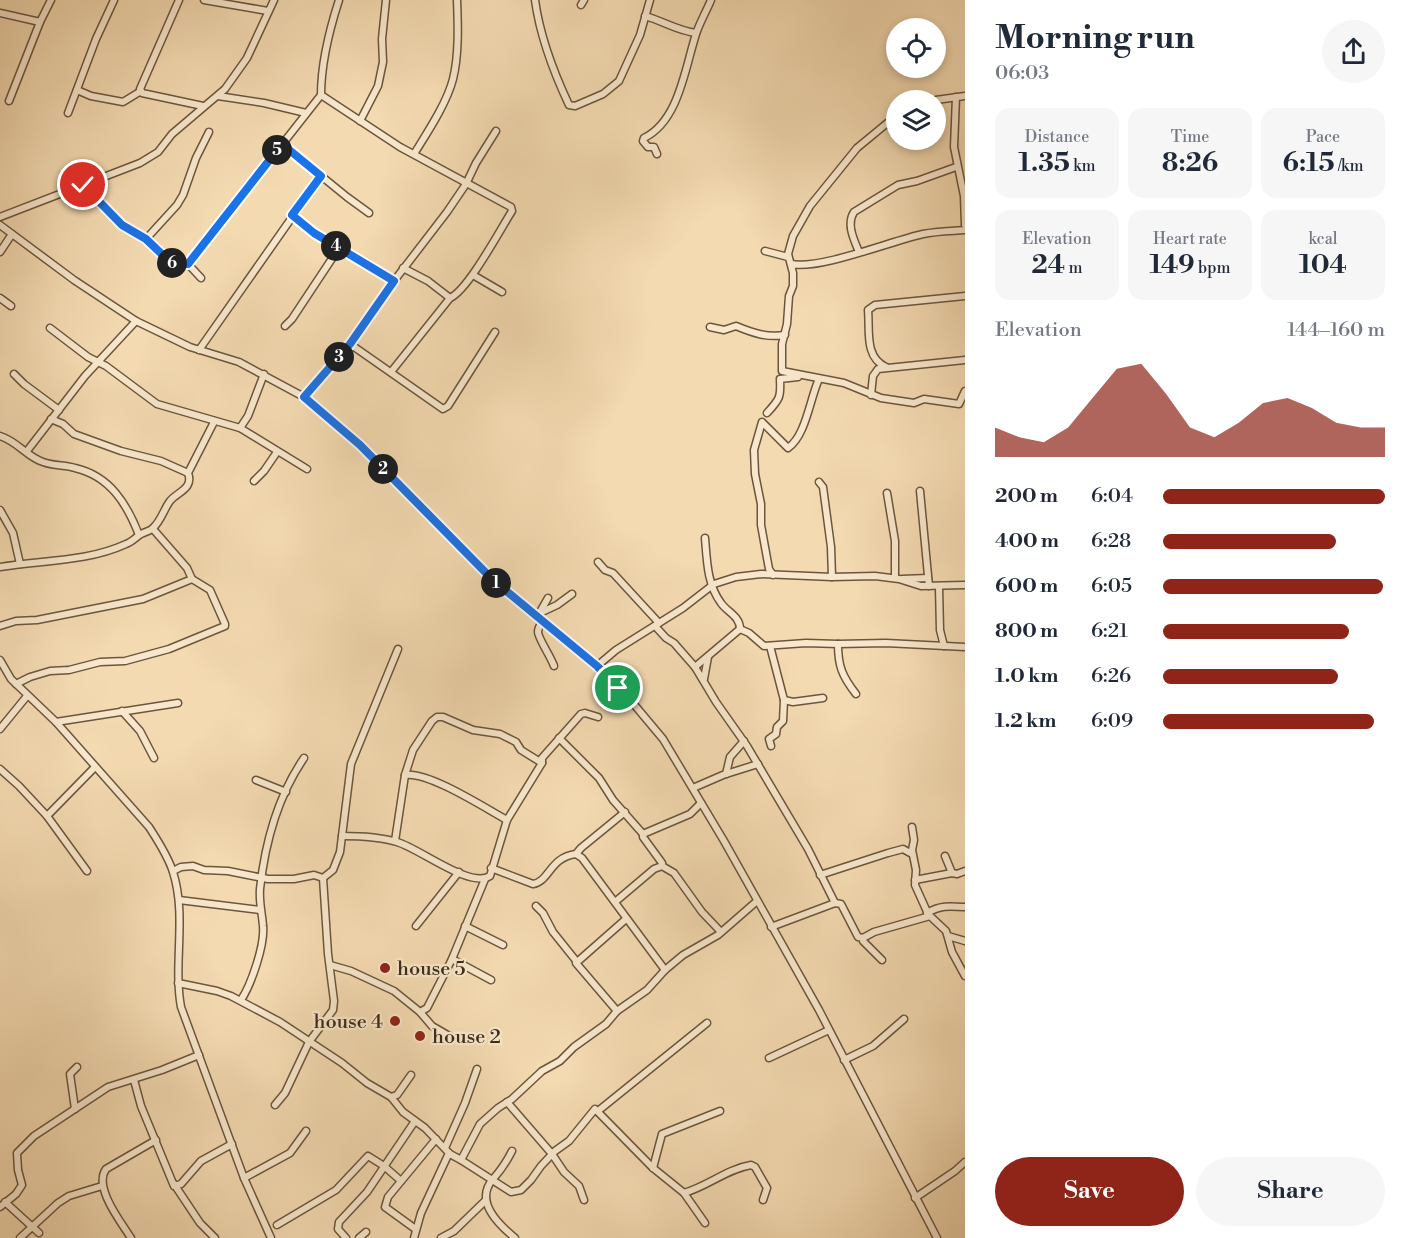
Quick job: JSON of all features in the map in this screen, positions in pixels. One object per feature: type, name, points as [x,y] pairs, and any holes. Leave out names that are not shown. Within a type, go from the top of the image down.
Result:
[{"type":"street","points":[[9,101],[51,0]]},
{"type":"street","points":[[68,112],[96,39],[114,0]]},
{"type":"street","points":[[141,91],[140,88],[179,0]]},
{"type":"street","points":[[204,0],[268,11]]},
{"type":"street","points":[[0,217],[140,163],[155,155],[172,134],[203,106],[219,96],[242,68],[274,0]]},
{"type":"street","points":[[188,264],[321,95],[321,77],[329,32],[339,0]]},
{"type":"street","points":[[360,121],[378,86],[383,62],[382,39],[386,0]]},
{"type":"street","points":[[414,154],[427,134],[453,80],[458,27],[457,0]]},
{"type":"street","points":[[535,0],[548,59],[568,105],[572,106],[603,94],[619,81],[640,35],[650,0]]},
{"type":"street","points":[[657,154],[654,147],[648,147],[643,141],[644,138],[653,133],[668,117],[688,68],[696,33],[711,0]]},
{"type":"street","points":[[0,12],[40,22]]},
{"type":"street","points":[[645,16],[662,21],[684,32],[696,33]]},
{"type":"street","points":[[77,90],[92,96],[123,102],[141,91],[203,106]]},
{"type":"street","points":[[321,95],[375,132],[511,207],[512,211],[473,275],[457,294],[450,298],[391,372]]},
{"type":"street","points":[[219,96],[306,113]]},
{"type":"street","points":[[946,98],[965,96]]},
{"type":"street","points":[[956,97],[954,147],[956,166],[964,196],[965,225]]},
{"type":"street","points":[[788,257],[793,236],[810,206],[866,139],[886,124]]},
{"type":"street","points":[[304,397],[350,344],[466,184],[496,131]]},
{"type":"street","points":[[146,239],[177,205],[183,195],[196,158],[209,132]]},
{"type":"street","points":[[282,144],[369,213]]},
{"type":"street","points":[[859,252],[851,230],[854,212],[898,185],[917,181],[956,166]]},
{"type":"street","points":[[199,350],[321,176]]},
{"type":"street","points":[[83,185],[122,225],[146,239],[171,263],[188,264],[201,278]]},
{"type":"street","points":[[292,215],[314,233],[394,281]]},
{"type":"street","points":[[0,225],[74,280],[136,321],[199,350],[239,362],[304,397],[360,445],[483,571],[597,666],[656,728],[693,788],[829,1030],[937,1238]]},
{"type":"street","points":[[794,265],[823,262],[922,234],[965,230]]},
{"type":"street","points":[[0,252],[12,234]]},
{"type":"street","points":[[285,327],[339,248]]},
{"type":"street","points":[[765,251],[788,257],[794,265],[793,286],[789,296],[782,344],[782,371],[817,380]]},
{"type":"street","points":[[403,268],[428,281],[450,298]]},
{"type":"street","points":[[473,275],[502,292]]},
{"type":"street","points":[[886,367],[878,363],[869,344],[868,310],[870,307],[875,304],[965,296]]},
{"type":"street","points":[[0,298],[11,306]]},
{"type":"street","points":[[27,451],[92,368],[100,363],[136,321]]},
{"type":"street","points":[[710,327],[724,330],[736,326],[752,333],[771,337],[785,335]]},
{"type":"street","points":[[50,328],[88,357],[158,404],[240,428],[307,469]]},
{"type":"street","points":[[350,344],[440,408],[445,408],[495,332]]},
{"type":"street","points":[[871,395],[875,372],[886,367],[965,360]]},
{"type":"street","points":[[14,374],[59,410]]},
{"type":"street","points":[[240,428],[248,416],[264,374]]},
{"type":"street","points":[[767,413],[782,392],[780,379],[789,377],[844,383],[871,395],[914,403],[924,399],[959,404],[965,391]]},
{"type":"street","points":[[773,575],[769,569],[761,525],[761,504],[754,474],[756,442],[762,422],[788,448],[792,445],[801,432],[817,380]]},
{"type":"street","points":[[51,419],[63,424],[74,434],[121,451],[161,461],[188,473]]},
{"type":"street","points":[[0,567],[98,554],[125,545],[153,529],[171,500],[186,488],[190,479],[188,473],[214,422]]},
{"type":"street","points":[[0,436],[44,462],[75,467],[104,480],[126,506],[139,535]]},
{"type":"street","points":[[254,481],[277,452]]},
{"type":"street","points":[[819,482],[823,487],[831,547],[832,577]]},
{"type":"street","points":[[920,491],[929,586]]},
{"type":"street","points":[[887,492],[895,541],[897,579]]},
{"type":"street","points":[[0,510],[13,533],[20,564]]},
{"type":"street","points":[[16,684],[50,671],[69,670],[100,662],[125,661],[169,649],[223,628],[225,624],[213,594],[208,588],[192,579],[187,568],[153,529]]},
{"type":"street","points":[[705,538],[711,587],[723,606],[737,620],[740,629],[749,633],[762,645],[806,643],[965,648]]},
{"type":"street","points":[[598,562],[605,570],[613,573],[657,624],[666,638],[674,643],[704,679],[808,849],[835,903]]},
{"type":"street","points":[[761,574],[769,569]]},
{"type":"street","points":[[597,666],[616,650],[714,584],[736,577],[761,574],[875,576],[929,586],[965,585]]},
{"type":"street","points":[[897,579],[928,578]]},
{"type":"street","points":[[0,626],[16,621],[37,620],[142,599],[192,579]]},
{"type":"street","points":[[939,587],[940,630],[944,646]]},
{"type":"street","points":[[539,618],[572,594]]},
{"type":"street","points":[[548,598],[539,618],[538,635],[550,654],[554,666]]},
{"type":"street","points":[[695,667],[740,629]]},
{"type":"street","points":[[838,644],[838,660],[844,678],[856,694]]},
{"type":"street","points":[[770,646],[784,700],[783,722],[770,739],[771,746]]},
{"type":"street","points":[[323,878],[331,873],[335,865],[342,836],[351,764],[398,649]]},
{"type":"street","points":[[704,679],[708,657]]},
{"type":"street","points":[[0,660],[16,684],[56,722],[149,827],[173,871],[179,900],[178,983],[181,1007],[244,1178],[270,1238]]},
{"type":"street","points":[[0,729],[27,696]]},
{"type":"street","points":[[784,700],[793,702],[823,698]]},
{"type":"street","points":[[56,722],[178,703]]},
{"type":"street","points":[[122,711],[140,731],[154,758]]},
{"type":"street","points":[[342,836],[395,841],[459,872],[485,879],[490,876],[507,820],[542,763],[542,758],[581,714],[598,717]]},
{"type":"street","points":[[395,841],[405,775],[413,750],[437,717],[443,717],[473,730],[507,737],[516,742],[521,750],[542,763]]},
{"type":"street","points":[[558,738],[599,778],[613,800],[643,834],[663,866],[677,876],[702,912],[722,932]]},
{"type":"street","points":[[726,774],[730,757],[744,741]]},
{"type":"street","points":[[240,1000],[252,981],[262,940],[263,926],[260,910],[262,878],[269,838],[286,792],[304,758]]},
{"type":"street","points":[[693,788],[758,764]]},
{"type":"street","points":[[48,816],[95,767]]},
{"type":"street","points":[[0,769],[48,816],[87,871]]},
{"type":"street","points":[[405,775],[420,775],[507,820]]},
{"type":"street","points":[[256,780],[286,792]]},
{"type":"street","points":[[643,834],[690,814],[701,802]]},
{"type":"street","points":[[491,868],[533,884],[542,881],[551,866],[576,854],[625,812]]},
{"type":"street","points":[[912,827],[914,840],[912,854],[919,896],[928,915],[941,926],[948,936],[952,952],[965,976]]},
{"type":"street","points":[[820,875],[888,852],[903,849],[912,854]]},
{"type":"street","points":[[576,854],[582,858],[665,969]]},
{"type":"street","points":[[945,856],[952,873]]},
{"type":"street","points":[[173,871],[181,867],[193,866],[204,870],[228,871],[262,878],[294,879],[314,875],[323,878]]},
{"type":"street","points":[[615,902],[654,869],[663,866]]},
{"type":"street","points":[[915,880],[965,871]]},
{"type":"street","points":[[416,926],[459,872]]},
{"type":"street","points":[[274,1105],[285,1093],[309,1042],[333,1010],[323,878]]},
{"type":"street","points":[[420,1012],[428,1008],[452,959],[485,879]]},
{"type":"street","points":[[179,900],[260,910]]},
{"type":"street","points":[[461,1160],[480,1124],[498,1108],[542,1071],[560,1061],[574,1047],[606,1024],[616,1011],[646,990],[665,969],[683,955],[722,932],[757,901]]},
{"type":"street","points":[[771,927],[835,903],[843,905],[858,936],[863,938],[863,941],[882,960]]},
{"type":"street","points":[[536,906],[576,963],[616,1011]]},
{"type":"street","points":[[863,938],[874,932],[928,915],[937,908],[965,907]]},
{"type":"street","points":[[577,962],[626,919]]},
{"type":"street","points":[[465,927],[503,945]]},
{"type":"street","points":[[948,936],[965,941]]},
{"type":"street","points":[[452,959],[491,980]]},
{"type":"street","points":[[330,965],[351,971],[387,987],[420,1012],[432,1026],[451,1036]]},
{"type":"street","points":[[178,983],[217,991],[240,1000],[280,1022],[342,1063],[372,1087],[391,1097],[402,1112],[425,1128],[447,1150],[511,1192],[518,1191],[531,1180],[552,1154],[569,1142],[595,1109],[598,1111],[708,1023]]},
{"type":"street","points":[[844,1060],[873,1046],[904,1019]]},
{"type":"street","points":[[770,1058],[829,1030]]},
{"type":"street","points":[[41,1235],[3,1205],[16,1194],[22,1185],[17,1153],[20,1148],[108,1087],[134,1080],[199,1055]]},
{"type":"street","points":[[75,1109],[70,1074],[77,1067]]},
{"type":"street","points":[[414,1238],[421,1213],[477,1069]]},
{"type":"street","points":[[391,1097],[397,1095],[411,1075]]},
{"type":"street","points":[[134,1080],[141,1106],[172,1183],[176,1186],[181,1184],[201,1161],[232,1144]]},
{"type":"street","points":[[507,1102],[552,1154],[564,1172],[579,1186],[584,1200]]},
{"type":"street","points":[[598,1111],[653,1168],[684,1193],[705,1223]]},
{"type":"street","points":[[653,1168],[662,1134],[720,1111]]},
{"type":"street","points":[[346,1238],[338,1229],[339,1222],[367,1192],[415,1120]]},
{"type":"street","points":[[244,1178],[290,1153],[306,1131]]},
{"type":"street","points":[[131,1238],[109,1202],[102,1186],[102,1176],[106,1169],[156,1140]]},
{"type":"street","points":[[414,1228],[385,1207],[388,1197],[437,1140]]},
{"type":"street","points":[[441,1238],[454,1231],[485,1201],[492,1179],[499,1174],[512,1151]]},
{"type":"street","points":[[277,1225],[336,1190],[368,1156],[401,1181]]},
{"type":"street","points":[[915,1198],[965,1162]]},
{"type":"street","points":[[684,1193],[713,1182],[738,1167],[751,1165],[759,1173],[767,1188],[763,1200]]},
{"type":"street","points":[[173,1183],[200,1223],[215,1238]]},
{"type":"street","points":[[21,1238],[58,1203],[102,1186]]},
{"type":"street","points":[[485,1201],[506,1231],[515,1238]]},
{"type":"street","points":[[359,1238],[366,1232]]},
{"type":"place","name":"house 5","points":[[385,968]]},
{"type":"place","name":"house 4","points":[[395,1021]]},
{"type":"place","name":"house 2","points":[[420,1036]]},
{"type":"route","points":[[83,185],[122,225],[146,239],[171,263],[188,264],[282,144],[321,176],[292,215],[314,233],[394,281],[350,344],[304,397],[336,422],[360,445],[493,580],[542,623],[597,666],[618,688]]}]
